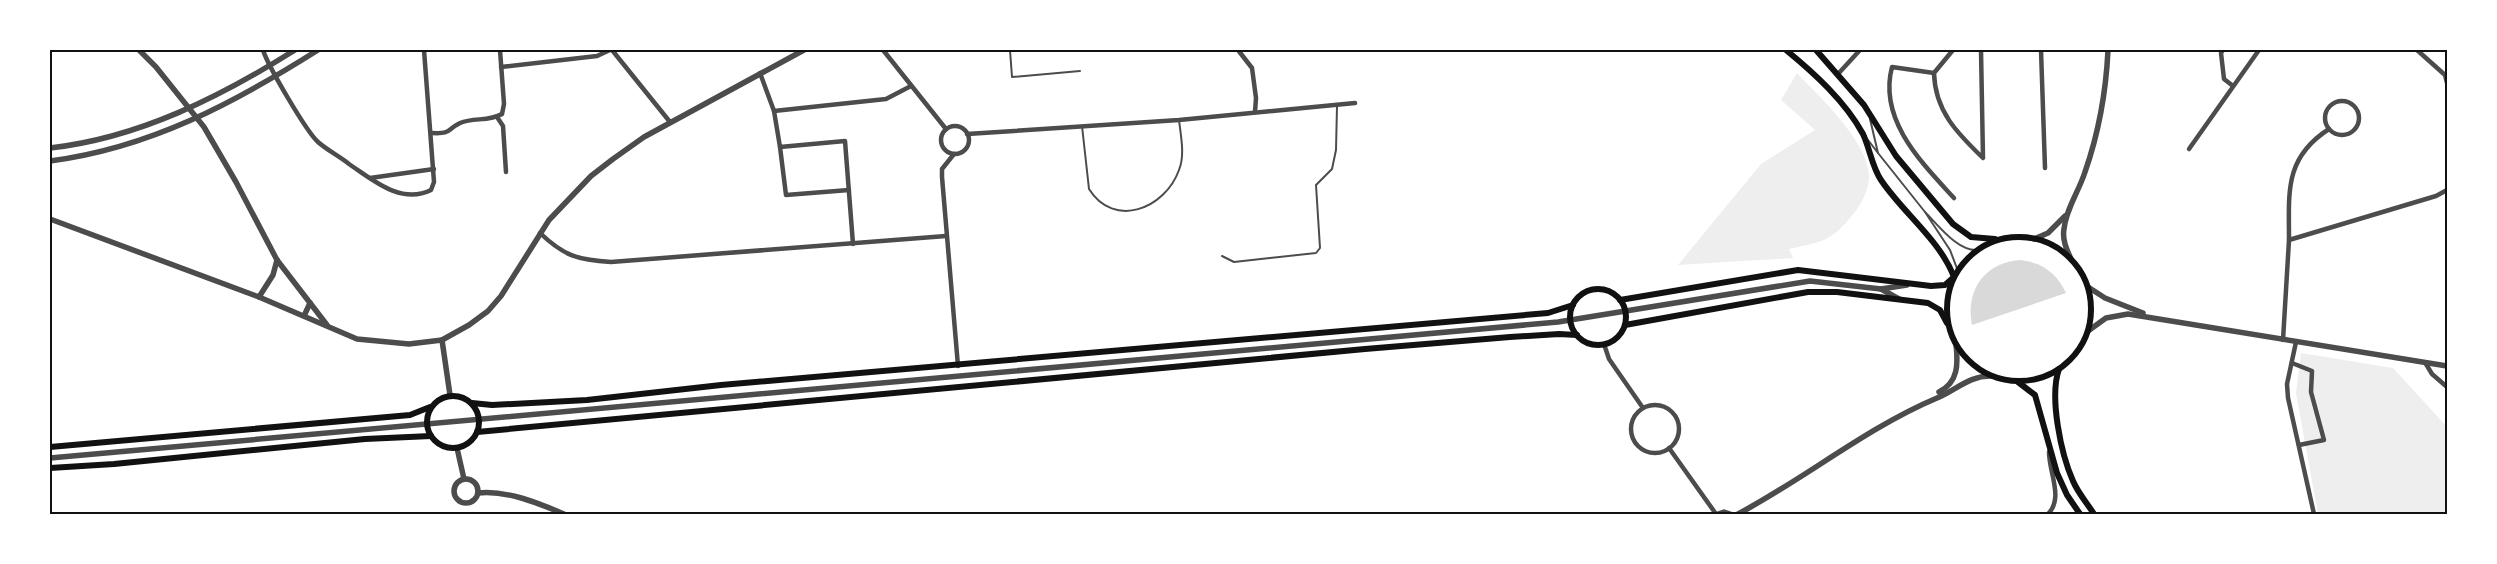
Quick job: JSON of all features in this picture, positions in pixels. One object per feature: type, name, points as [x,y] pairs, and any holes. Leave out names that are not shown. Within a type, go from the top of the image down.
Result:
[{"type":"main road","points":[[1786,50],[1828,89],[1862,132],[1880,180],[1956,274]]},
{"type":"main road","points":[[1625,325],[1808,292],[1837,292],[1933,305],[1940,310],[1956,344],[1972,363],[1992,376],[2017,381],[2036,379],[2059,370],[2077,352],[2088,331],[2091,305],[2088,287],[2079,269],[2071,259],[2052,245],[2034,238],[2014,237],[1985,240],[1972,237],[1952,224],[1896,156],[1859,98],[1816,50]]},
{"type":"main road","points":[[1620,300],[1798,270],[1863,277],[1907,285],[1945,285],[1965,261],[1978,250],[2002,239]]},
{"type":"main road","points":[[1949,326],[1948,301],[1956,274]]},
{"type":"main road","points":[[472,403],[483,419],[472,440],[457,448],[442,446],[431,436],[426,424],[430,408],[435,402],[450,395],[458,396],[472,403],[492,405],[587,400],[721,385],[958,366],[1055,355],[1539,314],[1557,312],[1572,305],[1581,294],[1593,289],[1608,291],[1620,300],[1625,312],[1625,325],[1617,338],[1604,344],[1589,344],[1577,335],[1570,321],[1572,305]]},
{"type":"main road","points":[[477,432],[1510,337],[1559,334],[1577,335]]},
{"type":"main road","points":[[2059,370],[2055,381],[2055,394],[2068,466],[2077,490],[2094,514]]},
{"type":"main road","points":[[2017,381],[2035,395],[2049,448],[2067,495],[2080,514]]},
{"type":"main road","points":[[50,447],[402,416],[430,408]]},
{"type":"main road","points":[[50,468],[114,464],[365,440],[431,436]]},
{"type":"street","points":[[138,50],[156,68],[196,120],[204,127],[236,182],[277,260],[328,326]]},
{"type":"street","points":[[263,50],[269,66],[317,141],[387,190],[403,194],[423,194],[431,190],[434,182],[432,132],[424,50]]},
{"type":"street","points":[[50,148],[101,139],[151,124],[188,109],[295,50]]},
{"type":"street","points":[[50,161],[142,140],[196,120],[276,77],[318,50]]},
{"type":"street","points":[[432,132],[449,132],[460,123],[493,119],[502,114],[504,104],[500,50]]},
{"type":"street","points":[[501,67],[598,56],[611,50],[670,122]]},
{"type":"street","points":[[50,219],[259,297],[357,339],[409,344],[442,340],[469,326],[488,312],[501,296],[549,220],[591,176],[644,137],[804,50]]},
{"type":"street","points":[[883,50],[946,129]]},
{"type":"street","points":[[1238,50],[1252,68],[1256,98],[1255,112]]},
{"type":"street","points":[[1838,74],[1860,50]]},
{"type":"street","points":[[1953,50],[1934,73],[1934,88],[1940,108],[1962,138],[1983,158],[1981,50]]},
{"type":"street","points":[[2041,50],[2045,168]]},
{"type":"street","points":[[2034,238],[2048,233],[2066,214],[2082,182],[2106,86],[2108,50]]},
{"type":"street","points":[[2223,50],[2221,53],[2224,79],[2233,86]]},
{"type":"street","points":[[2189,149],[2259,50]]},
{"type":"street","points":[[2417,50],[2440,69],[2445,75],[2447,83]]},
{"type":"street","points":[[1934,73],[1892,67],[1891,100],[1899,126],[1916,155],[1954,198]]},
{"type":"street","points":[[760,73],[774,110],[786,195],[850,190]]},
{"type":"street","points":[[774,110],[886,99],[911,86]]},
{"type":"street","points":[[2346,102],[2354,107],[2359,116],[2353,131],[2344,135],[2333,133],[2329,129],[2325,114],[2331,105],[2346,102]]},
{"type":"street","points":[[954,154],[947,152],[942,144],[942,136],[946,129],[956,127],[967,134],[1179,120],[1355,103]]},
{"type":"street","points":[[497,117],[503,126],[506,172]]},
{"type":"street","points":[[2283,340],[2289,240],[2289,194],[2292,172],[2301,153],[2314,139],[2329,129]]},
{"type":"street","points":[[958,366],[942,169],[954,154],[966,149],[968,142],[967,134]]},
{"type":"street","points":[[780,147],[845,141],[853,244]]},
{"type":"street","points":[[370,178],[434,169]]},
{"type":"street","points":[[2289,240],[2436,196],[2447,190]]},
{"type":"street","points":[[2066,214],[2064,234],[2071,259]]},
{"type":"street","points":[[540,233],[562,250],[583,261],[611,262],[946,236]]},
{"type":"street","points":[[259,297],[273,275],[277,260]]},
{"type":"street","points":[[50,458],[1570,321],[1810,281],[1881,289],[1907,285]]},
{"type":"street","points":[[2088,287],[2114,302],[2152,316]]},
{"type":"street","points":[[1881,289],[1900,300]]},
{"type":"street","points":[[304,316],[310,303]]},
{"type":"street","points":[[2088,331],[2099,322],[2119,314],[2152,316],[2283,340],[2447,366]]},
{"type":"street","points":[[442,340],[450,395]]},
{"type":"street","points":[[2296,342],[2287,384],[2288,398],[2314,514]]},
{"type":"street","points":[[1604,344],[1609,360],[1643,408]]},
{"type":"street","points":[[1930,400],[1953,380],[1958,364],[1956,344]]},
{"type":"street","points":[[2292,363],[2312,371],[2311,392],[2324,440],[2299,445]]},
{"type":"street","points":[[2426,364],[2432,374],[2447,388]]},
{"type":"street","points":[[1738,514],[1828,458],[1930,400],[1975,377],[1992,376]]},
{"type":"street","points":[[1657,405],[1670,411],[1675,416],[1679,430],[1670,448],[1664,451],[1650,452],[1638,446],[1634,440],[1631,426],[1637,412],[1643,408],[1657,405]]},
{"type":"street","points":[[457,448],[464,479]]},
{"type":"street","points":[[1670,448],[1717,514],[1724,512],[1730,514]]},
{"type":"street","points":[[2048,514],[2054,508],[2056,499],[2049,465],[2049,448]]},
{"type":"street","points":[[464,479],[455,486],[454,494],[458,500],[464,503],[472,502],[478,493],[487,492],[521,498],[564,514]]},
{"type":"street","points":[[464,479],[474,483],[478,493]]},
{"type":"lane","points":[[1010,50],[1012,77],[1080,71]]},
{"type":"lane","points":[[1859,98],[1872,124],[1878,152]]},
{"type":"lane","points":[[1222,256],[1234,262],[1316,254],[1320,248],[1316,185],[1332,169],[1336,150],[1337,104]]},
{"type":"lane","points":[[1082,126],[1089,189],[1100,203],[1113,210],[1133,211],[1154,201],[1169,188],[1178,173],[1182,160],[1179,120]]},
{"type":"lane","points":[[1862,132],[1925,212],[1950,250],[1956,274]]},
{"type":"lane","points":[[1925,212],[1957,242],[1967,248],[1978,250]]},
{"type":"shaded area","points":[[1797,73],[1841,120],[1860,148],[1866,162],[1869,180],[1867,190],[1860,205],[1845,224],[1830,237],[1789,249],[1793,258],[1678,265],[1761,164],[1815,130],[1781,100]]},
{"type":"shaded area","points":[[2021,260],[2048,270],[2058,280],[2066,293],[1972,325],[1972,300],[1980,280],[1997,266]]},
{"type":"shaded area","points":[[2301,353],[2393,368],[2447,427],[2447,514],[2318,514],[2296,393]]}]
